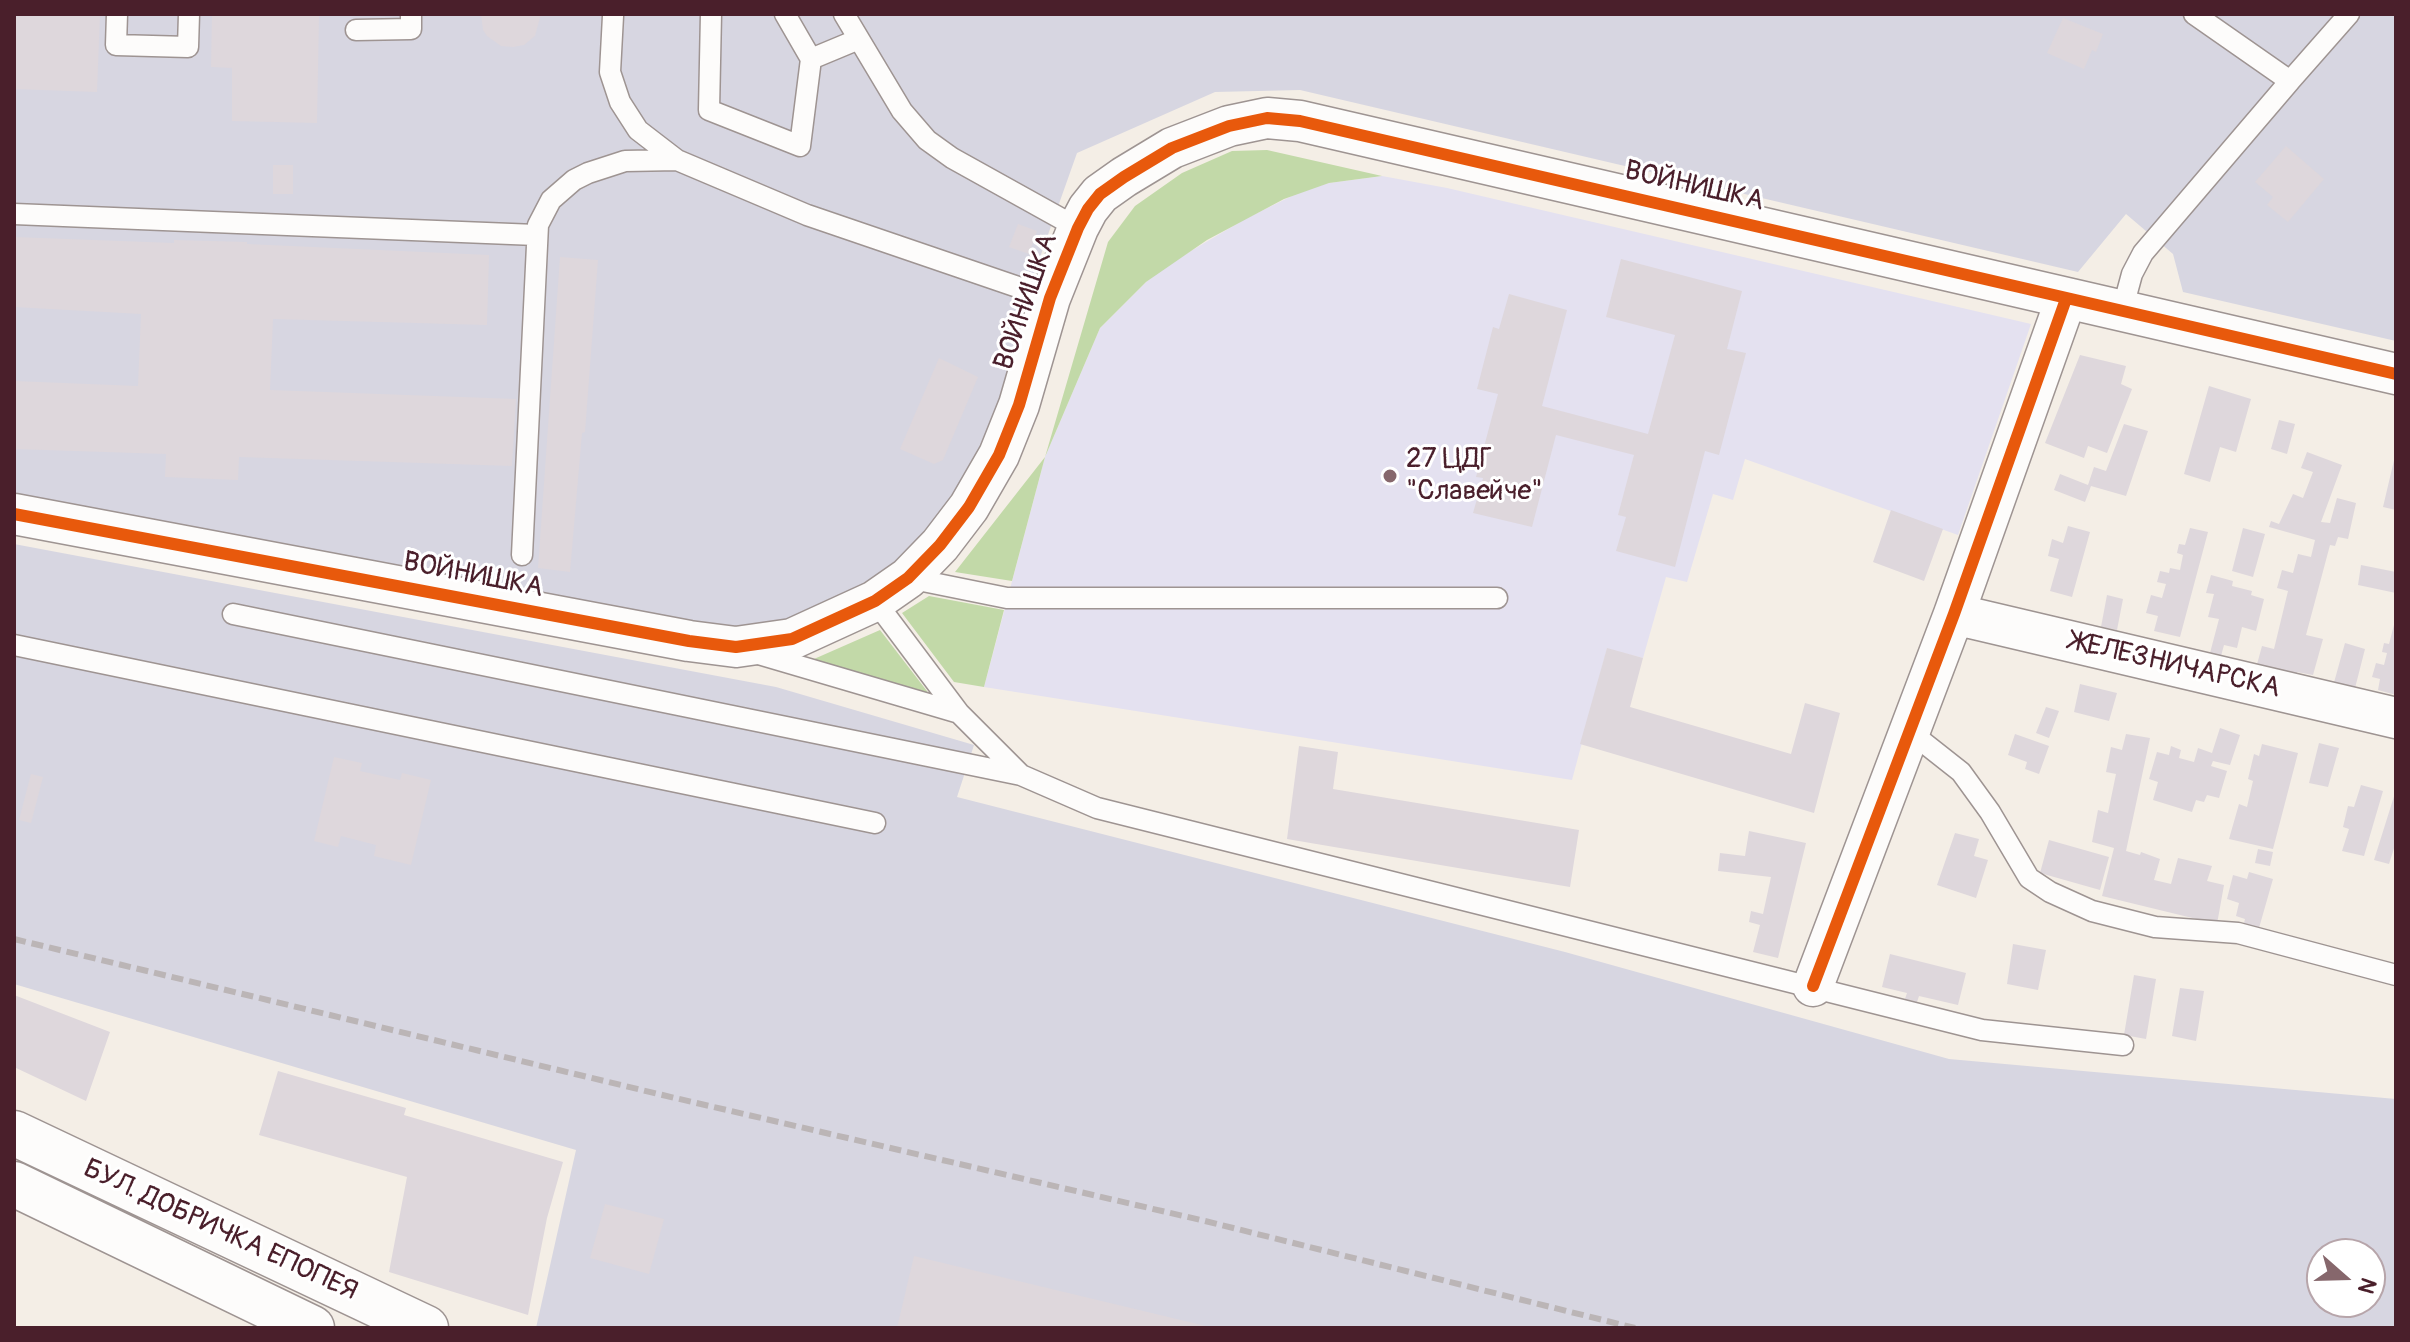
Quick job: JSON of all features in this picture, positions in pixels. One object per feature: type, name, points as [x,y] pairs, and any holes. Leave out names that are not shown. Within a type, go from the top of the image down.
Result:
[{"type":"main road","name":"БУЛ. ДОБРИЧКА ЕПОПЕЯ","points":[[14,1133],[426,1328]]},
{"type":"main road","name":"БУЛ. ДОБРИЧКА ЕПОПЕЯ","points":[[14,1184],[312,1328]]},
{"type":"street","name":"ВОЙНИШКА","points":[[14,514],[736,647],[792,639],[875,601],[908,578],[940,545],[969,507],[999,455],[1019,405],[1050,298],[1078,228],[1100,194],[1172,148],[1229,126],[1267,118],[1300,121],[2396,374]]},
{"type":"street","points":[[1813,986],[1954,614],[2066,299]]},
{"type":"street","name":"ЖЕЛЕЗНИЧАРСКА","points":[[1954,614],[2396,718]]},
{"type":"lane","points":[[117,14],[116,45],[188,47],[189,14]]},
{"type":"lane","points":[[356,30],[411,29],[411,14]]},
{"type":"lane","points":[[711,14],[709,110],[800,146],[811,59],[785,14]]},
{"type":"lane","points":[[844,14],[902,111],[927,140],[952,158],[1078,228]]},
{"type":"lane","points":[[2194,14],[2290,81]]},
{"type":"lane","points":[[2122,311],[2132,274],[2143,253],[2349,14]]},
{"type":"lane","points":[[613,16],[610,72],[620,102],[638,130],[677,160],[807,215],[1050,298]]},
{"type":"lane","points":[[811,59],[859,39]]},
{"type":"lane","points":[[522,555],[538,225],[551,200],[581,176],[625,161],[677,160]]},
{"type":"lane","points":[[14,214],[536,235]]},
{"type":"lane","points":[[908,578],[1007,598],[1497,598]]},
{"type":"lane","points":[[875,601],[959,713],[1021,775]]},
{"type":"lane","points":[[233,614],[1021,775],[1097,808],[1982,1030],[2123,1045]]},
{"type":"lane","points":[[14,645],[875,823]]},
{"type":"lane","points":[[736,647],[959,713]]},
{"type":"lane","points":[[1909,731],[1961,772],[1990,812],[2029,878],[2050,892],[2092,911],[2155,927],[2238,933],[2396,975]]},
{"type":"shaded area","points":[[14,14],[2396,14],[2396,341],[2183,292],[2173,254],[2126,214],[2078,272],[1300,90],[1215,92],[1077,153],[1033,277],[1004,397],[956,500],[901,568],[820,616],[737,633],[14,498]]},
{"type":"shaded area","name":"27 ЦДГ \"Славейче\"","points":[[1382,176],[1447,188],[2031,324],[1958,535],[1745,459],[1733,500],[1713,494],[1687,582],[1666,577],[1643,658],[1607,649],[1572,780],[984,687],[1045,457],[1100,328],[1146,282],[1169,264],[1245,219],[1304,190],[1329,183]]},
{"type":"shaded area","points":[[14,544],[776,687],[974,745],[957,797],[1565,952],[1949,1059],[2396,1099],[2396,1328],[536,1328],[576,1150],[14,984]]},
{"type":"green space","points":[[1267,150],[1382,176],[1329,183],[1284,199],[1207,240],[1146,282],[1100,328],[1045,457],[1108,242],[1135,206],[1182,173],[1232,151]]},
{"type":"green space","points":[[1045,457],[1012,581],[955,572]]},
{"type":"green space","points":[[929,596],[1004,610],[984,687],[954,682],[902,613]]},
{"type":"green space","points":[[880,630],[930,695],[814,659]]},
{"type":"building","points":[[14,14],[100,14],[97,92],[14,89]]},
{"type":"building","points":[[212,14],[319,14],[317,123],[232,121],[232,68],[211,67]]},
{"type":"building","points":[[481,14],[541,14],[535,36],[524,45],[513,47],[501,46],[487,36]]},
{"type":"building","points":[[2063,18],[2103,34],[2096,52],[2092,50],[2084,69],[2047,53]]},
{"type":"building","points":[[2286,146],[2324,179],[2288,222],[2267,205],[2273,197],[2255,182]]},
{"type":"building","points":[[273,165],[293,165],[293,194],[273,194]]},
{"type":"building","points":[[1018,224],[1037,231],[1029,254],[1009,247]]},
{"type":"building","points":[[14,237],[174,243],[174,240],[247,242],[489,255],[487,325],[273,319],[270,390],[516,399],[512,466],[239,457],[238,480],[165,477],[166,454],[14,449],[14,381],[138,386],[141,314],[14,307]]},
{"type":"building","points":[[560,257],[598,260],[585,432],[582,433],[570,572],[538,568]]},
{"type":"building","points":[[1621,259],[1742,291],[1727,349],[1746,353],[1719,455],[1705,451],[1675,567],[1616,551],[1626,517],[1618,515],[1634,455],[1556,435],[1532,527],[1473,513],[1483,478],[1476,477],[1498,394],[1477,389],[1493,327],[1499,329],[1509,294],[1567,310],[1542,406],[1648,434],[1675,335],[1606,317]]},
{"type":"building","points":[[2080,355],[2126,366],[2121,384],[2132,389],[2107,453],[2088,446],[2084,458],[2045,443]]},
{"type":"building","points":[[939,358],[978,377],[943,460],[934,464],[900,449]]},
{"type":"building","points":[[2209,386],[2251,399],[2236,452],[2220,447],[2210,482],[2184,474]]},
{"type":"building","points":[[2279,420],[2295,424],[2287,454],[2271,449]]},
{"type":"building","points":[[2124,424],[2148,431],[2126,496],[2091,486],[2085,502],[2054,490],[2060,474],[2088,485],[2094,467],[2106,471]]},
{"type":"building","points":[[2307,452],[2342,465],[2321,522],[2330,523],[2337,498],[2356,503],[2348,539],[2338,537],[2335,546],[2330,545],[2306,635],[2323,639],[2313,675],[2297,672],[2296,678],[2256,668],[2262,646],[2274,649],[2288,591],[2277,588],[2282,570],[2293,573],[2298,554],[2311,557],[2315,540],[2269,527],[2271,521],[2279,524],[2293,494],[2303,498],[2313,472],[2301,468]]},
{"type":"building","points":[[2396,456],[2396,510],[2383,507]]},
{"type":"building","points":[[1891,510],[1943,529],[1924,581],[1873,562]]},
{"type":"building","points":[[2068,526],[2090,532],[2072,597],[2050,591],[2059,559],[2048,556],[2052,539],[2063,543]]},
{"type":"building","points":[[2190,528],[2208,532],[2180,637],[2154,631],[2158,616],[2146,613],[2151,595],[2162,598],[2166,584],[2157,582],[2160,571],[2169,573],[2170,568],[2180,570],[2183,555],[2177,553],[2179,544],[2185,545]]},
{"type":"building","points":[[2243,528],[2265,534],[2253,577],[2232,571]]},
{"type":"building","points":[[2361,565],[2396,572],[2396,593],[2358,585]]},
{"type":"building","points":[[2211,575],[2233,581],[2232,586],[2252,591],[2251,595],[2264,599],[2256,631],[2242,627],[2237,648],[2224,645],[2221,656],[2210,653],[2219,619],[2208,617],[2214,594],[2206,593]]},
{"type":"building","points":[[2107,595],[2123,599],[2117,630],[2101,627]]},
{"type":"building","points":[[2395,621],[2396,695],[2378,690],[2380,679],[2372,677],[2376,663],[2384,665],[2387,653],[2382,652],[2384,643],[2389,644]]},
{"type":"building","points":[[2345,643],[2365,649],[2354,692],[2333,686]]},
{"type":"building","points":[[1607,648],[1643,658],[1630,707],[1791,754],[1805,703],[1840,713],[1814,813],[1580,744]]},
{"type":"building","points":[[2080,684],[2117,693],[2109,721],[2074,712]]},
{"type":"building","points":[[2046,707],[2059,711],[2049,738],[2036,733]]},
{"type":"building","points":[[2220,728],[2240,735],[2230,765],[2213,761],[2211,766],[2227,771],[2219,798],[2207,795],[2204,802],[2196,800],[2192,812],[2153,800],[2158,782],[2149,779],[2157,752],[2169,755],[2171,746],[2181,750],[2179,758],[2194,762],[2198,748],[2212,753]]},
{"type":"building","points":[[2015,734],[2049,746],[2039,774],[2025,769],[2027,762],[2008,755]]},
{"type":"building","points":[[2126,734],[2150,738],[2126,851],[2140,855],[2141,852],[2160,859],[2154,880],[2171,884],[2178,858],[2212,866],[2207,881],[2224,885],[2217,924],[2102,896],[2114,848],[2092,842],[2098,810],[2108,813],[2116,774],[2106,772],[2111,747],[2122,750]]},
{"type":"building","points":[[2319,743],[2339,748],[2328,787],[2309,783]]},
{"type":"building","points":[[2262,744],[2298,753],[2273,849],[2229,839],[2239,804],[2247,807],[2253,781],[2248,779],[2254,754],[2259,756]]},
{"type":"building","points":[[1299,746],[1338,752],[1333,789],[1579,830],[1570,887],[1287,839]]},
{"type":"building","points":[[334,757],[362,763],[360,771],[400,780],[402,773],[431,780],[411,865],[374,856],[376,845],[341,836],[338,847],[314,841]]},
{"type":"building","points":[[31,774],[43,777],[31,823],[19,820]]},
{"type":"building","points":[[2361,785],[2383,791],[2364,856],[2342,851],[2349,829],[2343,827],[2348,806],[2354,807]]},
{"type":"building","points":[[2396,790],[2396,842],[2389,864],[2374,860]]},
{"type":"building","points":[[1749,831],[1806,843],[1778,958],[1753,952],[1760,925],[1749,922],[1751,911],[1763,914],[1771,877],[1718,871],[1720,853],[1745,856]]},
{"type":"building","points":[[1955,833],[1979,839],[1974,856],[1988,860],[1976,898],[1937,885]]},
{"type":"building","points":[[2049,840],[2109,857],[2100,890],[2040,873]]},
{"type":"building","points":[[2258,849],[2273,852],[2270,866],[2255,863]]},
{"type":"building","points":[[2249,872],[2273,879],[2257,935],[2242,931],[2245,919],[2236,916],[2239,903],[2227,899],[2233,875],[2247,879]]},
{"type":"building","points":[[2013,944],[2046,950],[2038,990],[2007,984]]},
{"type":"building","points":[[1890,954],[1966,973],[1958,1005],[1919,996],[1917,1002],[1905,999],[1907,993],[1882,987]]},
{"type":"building","points":[[2134,975],[2156,979],[2146,1039],[2124,1035]]},
{"type":"building","points":[[2180,988],[2204,991],[2196,1041],[2172,1036]]},
{"type":"building","points":[[14,995],[110,1032],[86,1101],[14,1067]]},
{"type":"building","points":[[278,1071],[406,1108],[404,1115],[563,1162],[547,1218],[528,1315],[389,1272],[407,1177],[259,1135]]},
{"type":"building","points":[[605,1204],[664,1219],[649,1274],[590,1258]]},
{"type":"building","points":[[914,1256],[1210,1327],[1210,1328],[897,1328]]},
{"type":"railway","points":[[14,939],[675,1098],[1205,1221],[1635,1328]]},
{"type":"cycle path","points":[[14,514],[689,641],[736,647],[792,639],[875,601],[908,578],[940,545],[969,507],[999,455],[1019,405],[1050,298],[1078,228],[1100,194],[1172,148],[1229,126],[1267,118],[1300,121],[2396,374]]},
{"type":"cycle path","points":[[1813,986],[1954,614],[2066,299]]},
{"type":"place","name":"27 ЦДГ \"Славейче\"","points":[[1390,476]]}]
